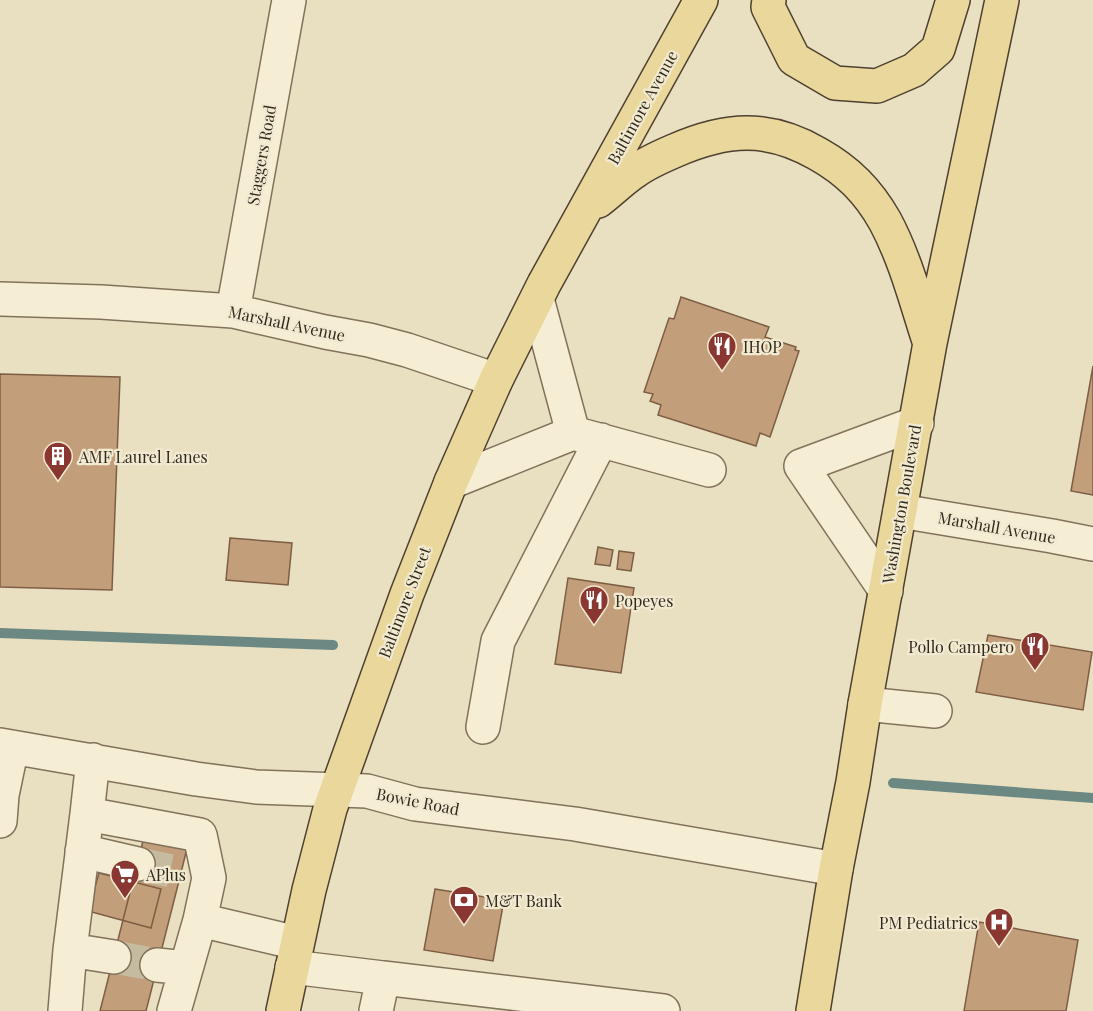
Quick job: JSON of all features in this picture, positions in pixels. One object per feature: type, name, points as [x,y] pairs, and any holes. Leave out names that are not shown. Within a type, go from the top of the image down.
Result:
[{"type":"main road","name":"Baltimore Avenue","points":[[584,214],[701,0]]},
{"type":"main road","points":[[769,0],[768,7],[794,59],[835,83],[877,86],[914,70],[938,49],[953,0]]},
{"type":"main road","name":"Washington Boulevard","points":[[813,1011],[836,869],[930,343],[1002,0]]},
{"type":"main road","points":[[584,214],[633,172],[688,144],[729,133],[751,132],[773,135],[801,144],[837,164],[852,177],[885,220],[898,248],[930,343]]},
{"type":"main road","name":"Baltimore Street","points":[[283,1011],[309,890],[330,809],[402,605],[451,482],[496,380],[584,214]]},
{"type":"street","name":"Staggers Road","points":[[233,310],[289,0]]},
{"type":"street","name":"Marshall Avenue","points":[[0,299],[233,310],[407,350],[496,380]]},
{"type":"street","points":[[483,727],[498,641],[587,437],[537,299]]},
{"type":"street","points":[[885,591],[801,466],[916,423]]},
{"type":"street","points":[[451,482],[587,437],[709,470]]},
{"type":"street","name":"Marshall Avenue","points":[[900,511],[1093,544]]},
{"type":"street","points":[[865,704],[935,711]]},
{"type":"street","points":[[0,821],[6,746]]},
{"type":"street","name":"Bowie Road","points":[[6,746],[256,787],[367,791],[415,804],[575,824],[836,869]]},
{"type":"street","points":[[65,1011],[93,760]]},
{"type":"street","points":[[87,814],[200,835],[195,875],[200,920],[172,966],[174,1011]]},
{"type":"street","points":[[82,851],[138,864]]},
{"type":"street","points":[[200,920],[295,955],[382,978],[663,1011]]},
{"type":"street","points":[[70,950],[114,957]]},
{"type":"street","points":[[376,1011],[382,978]]},
{"type":"building","name":"IHOP","points":[[681,297],[769,327],[765,337],[796,347],[795,350],[799,351],[770,437],[760,433],[756,446],[658,415],[661,405],[650,401],[653,394],[644,392],[669,318],[674,319]]},
{"type":"building","points":[[1093,366],[1093,495],[1071,491]]},
{"type":"building","name":"AMF Laurel Lanes","points":[[0,374],[120,377],[112,590],[0,587]]},
{"type":"building","points":[[230,538],[292,543],[288,585],[226,580]]},
{"type":"building","points":[[598,547],[613,550],[610,566],[595,564]]},
{"type":"building","points":[[619,551],[634,553],[631,571],[617,569]]},
{"type":"building","name":"Popeyes","points":[[568,578],[634,588],[621,673],[555,664]]},
{"type":"building","name":"Pollo Campero","points":[[988,635],[1092,652],[1083,710],[976,692]]},
{"type":"building","points":[[145,833],[188,844],[181,873],[146,1011],[100,1011]]},
{"type":"building","name":"APlus","points":[[99,873],[161,889],[151,928],[88,911]]},
{"type":"building","name":"M&T Bank","points":[[435,889],[504,900],[493,961],[424,950]]},
{"type":"building","points":[[979,922],[1078,940],[1066,1011],[964,1011]]},
{"type":"waterway","points":[[0,633],[333,645]]},
{"type":"waterway","points":[[893,783],[1093,798]]},
{"type":"tunnel","points":[[138,864],[181,873]]},
{"type":"tunnel","points":[[114,957],[157,965]]},
{"type":"place","name":"IHOP","points":[[722,372]]},
{"type":"place","name":"AMF Laurel Lanes","points":[[58,482]]},
{"type":"place","name":"Popeyes","points":[[594,626]]},
{"type":"place","name":"Pollo Campero","points":[[1035,672]]},
{"type":"place","name":"APlus","points":[[125,900]]},
{"type":"place","name":"M&T Bank","points":[[464,926]]},
{"type":"place","name":"PM Pediatrics","points":[[999,948]]}]
